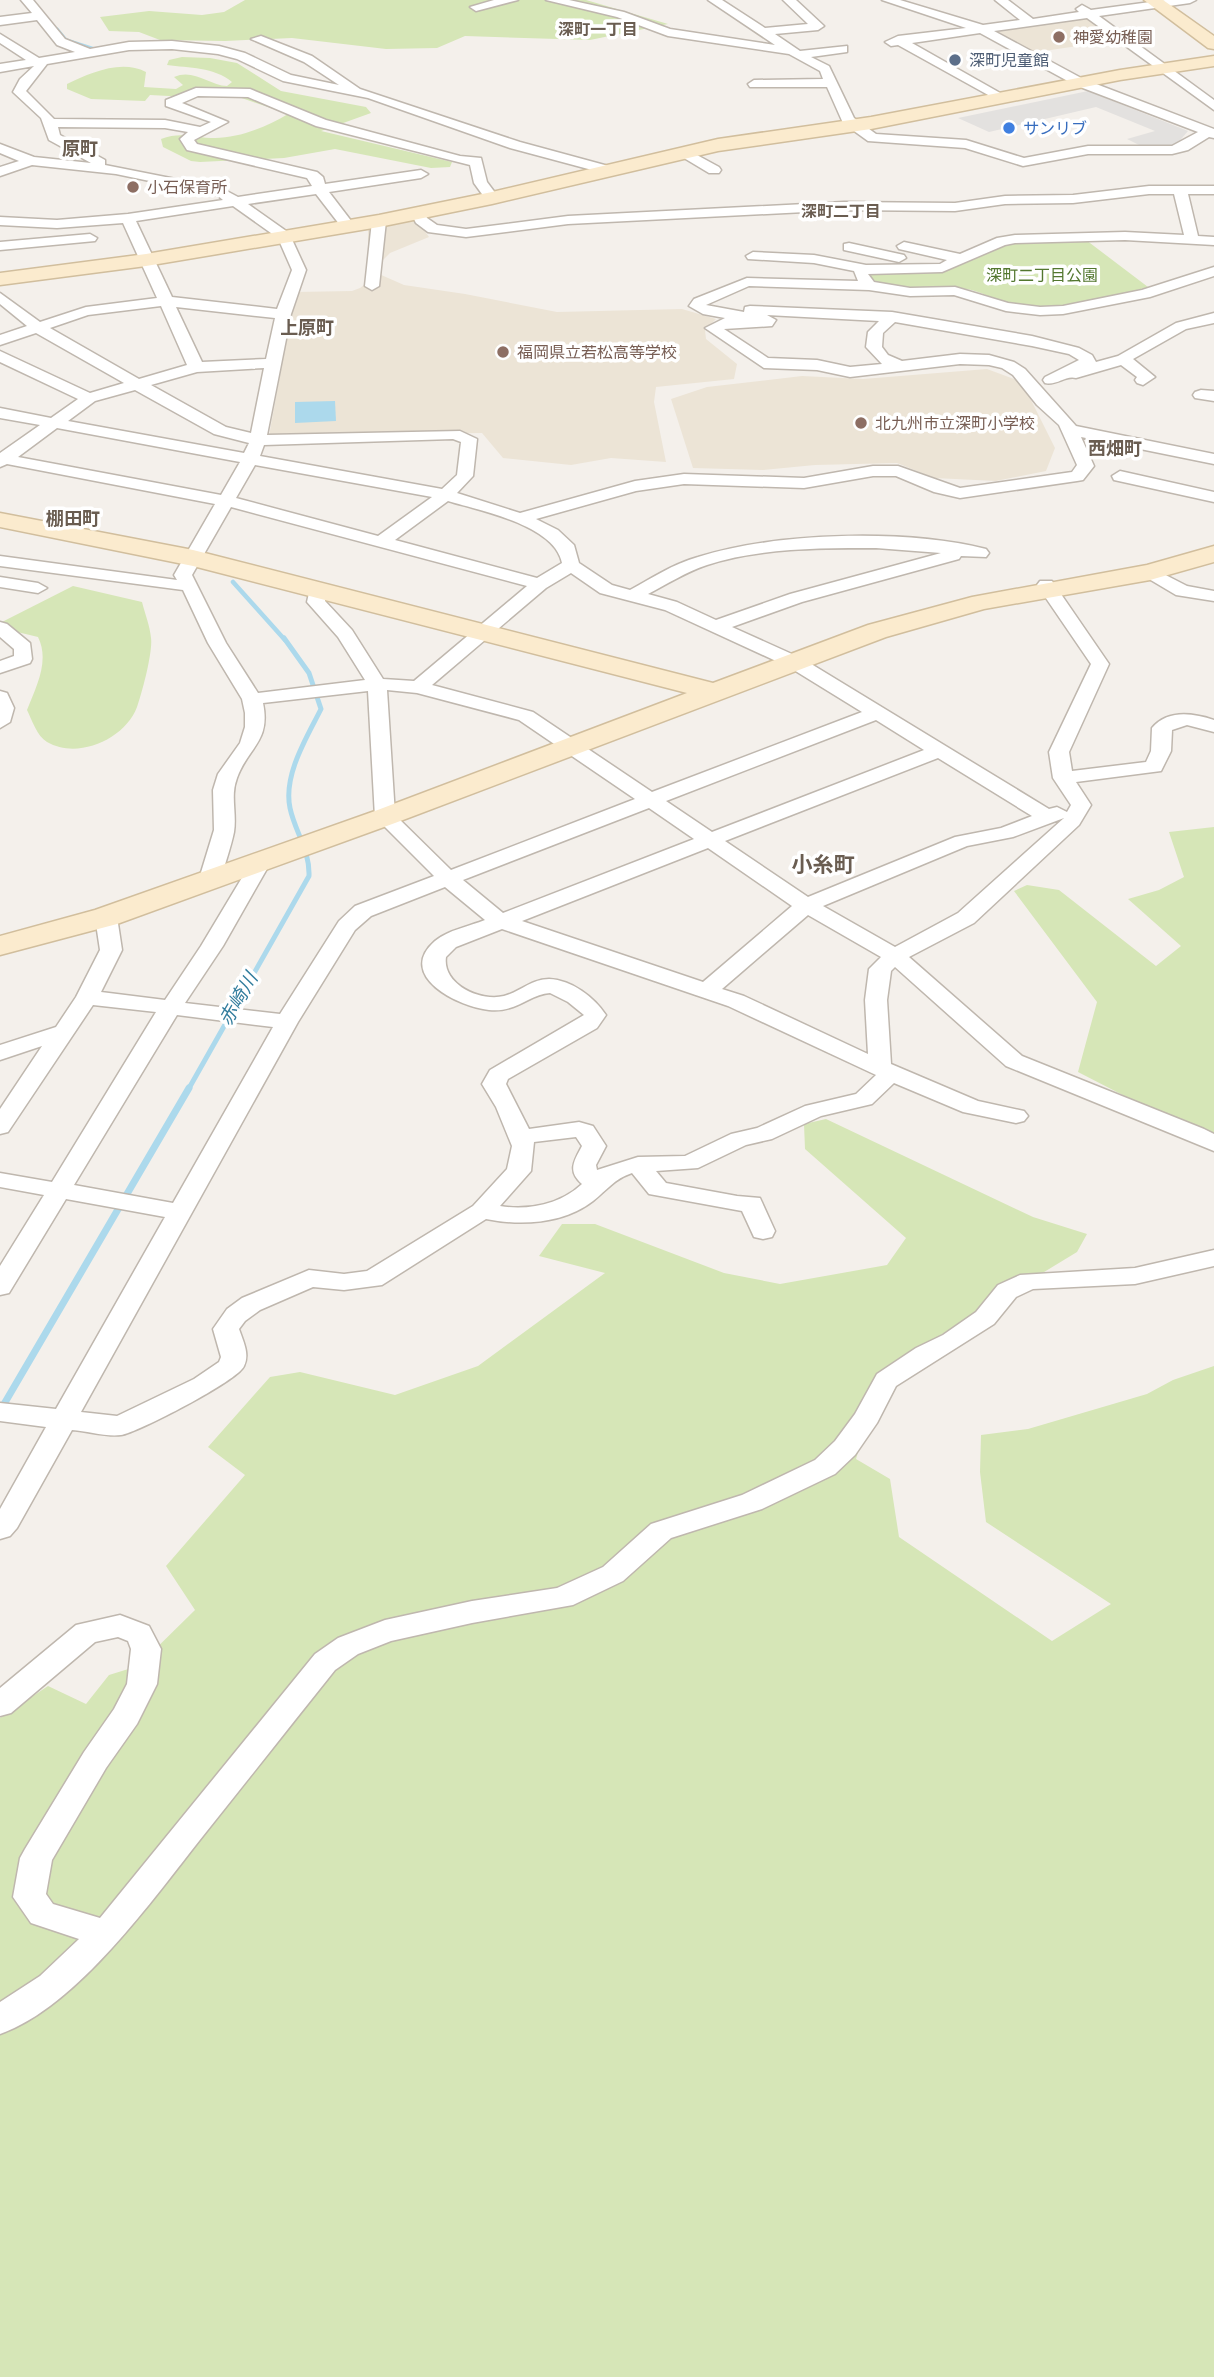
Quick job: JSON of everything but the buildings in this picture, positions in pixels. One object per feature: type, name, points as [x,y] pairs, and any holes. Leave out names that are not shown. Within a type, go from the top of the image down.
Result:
[{"type":"street","points":[[27,0],[61,43],[87,52]]},
{"type":"street","points":[[476,7],[512,0]]},
{"type":"street","points":[[552,0],[629,16],[668,32],[795,53],[843,49]]},
{"type":"street","points":[[714,0],[795,53],[825,69],[848,120],[873,138],[966,144],[1023,162],[1088,150],[1172,150],[1183,148],[1210,134]]},
{"type":"street","points":[[764,32],[818,26],[789,0]]},
{"type":"street","points":[[894,2],[915,0]]},
{"type":"street","points":[[1001,0],[1030,22]]},
{"type":"street","points":[[1069,0],[1214,106]]},
{"type":"street","points":[[1003,98],[895,41],[1190,0]]},
{"type":"street","points":[[894,2],[979,28],[1079,82],[1210,134]]},
{"type":"street","points":[[1155,3],[1214,44]]},
{"type":"street","points":[[0,21],[38,16]]},
{"type":"street","points":[[0,38],[42,65],[24,82],[19,92],[39,107],[52,123],[54,137],[86,158],[116,170]]},
{"type":"street","points":[[257,39],[308,59],[357,92]]},
{"type":"street","points":[[0,68],[87,52],[156,44],[198,46],[241,56],[287,78],[357,92],[515,145],[607,170]]},
{"type":"street","points":[[0,279],[146,260],[379,221],[492,198],[684,152],[855,125],[1079,82],[1214,61]]},
{"type":"street","points":[[754,84],[831,83]]},
{"type":"street","points":[[348,226],[320,190],[316,177],[312,175],[192,148],[187,139],[222,122],[171,103],[195,92],[250,93],[321,123],[476,162],[481,183],[489,190],[492,198]]},
{"type":"street","points":[[1184,96],[1214,92]]},
{"type":"street","points":[[1128,102],[1156,99]]},
{"type":"street","points":[[52,123],[165,124],[195,129],[195,133]]},
{"type":"street","points":[[0,148],[31,161],[116,170],[221,192],[285,236],[299,270],[283,314],[258,440],[250,459],[183,575],[217,643],[252,699],[256,727],[250,743],[228,774],[223,790],[223,830],[210,879]]},
{"type":"street","points":[[684,152],[714,170]]},
{"type":"street","points":[[0,172],[31,161]]},
{"type":"street","points":[[0,221],[57,224],[128,218],[421,174]]},
{"type":"street","points":[[1180,190],[1192,239]]},
{"type":"street","points":[[418,213],[421,220],[433,229],[466,233],[568,220],[743,214],[845,206],[955,207],[1005,200],[1073,199],[1119,193],[1214,190]]},
{"type":"street","points":[[1068,212],[1119,193]]},
{"type":"street","points":[[123,236],[128,218]]},
{"type":"street","points":[[1054,220],[1058,238]]},
{"type":"street","points":[[372,286],[379,221]]},
{"type":"street","points":[[0,246],[123,236]]},
{"type":"street","points":[[123,236],[146,260],[196,367]]},
{"type":"street","points":[[753,256],[814,259],[866,269],[942,268],[965,260],[1002,241],[1125,236],[1214,241]]},
{"type":"street","points":[[904,246],[965,260]]},
{"type":"street","points":[[849,247],[942,268]]},
{"type":"street","points":[[866,269],[860,273],[870,286]]},
{"type":"street","points":[[520,518],[635,486],[684,479],[804,483],[873,471],[898,471],[960,493],[1077,476],[1086,466],[1070,430],[1019,372],[1008,365],[989,360],[960,359],[850,372],[817,365],[764,363],[713,328],[728,322],[768,323],[768,320],[718,313],[696,306],[699,302],[747,282],[870,286],[910,292],[955,291],[1006,307],[1063,310],[1164,289],[1210,269]]},
{"type":"street","points":[[0,297],[37,327],[220,432],[258,440],[464,436],[470,439],[465,476],[446,495],[381,542]]},
{"type":"street","points":[[0,340],[107,306],[165,301],[283,314]]},
{"type":"street","points":[[960,359],[938,344],[977,305]]},
{"type":"street","points":[[718,313],[738,310],[892,317],[1032,341],[1074,351],[1087,358],[1088,362],[1051,380]]},
{"type":"street","points":[[892,317],[876,332],[874,347],[883,358],[899,366]]},
{"type":"street","points":[[1031,386],[1122,359],[1181,326],[1214,318]]},
{"type":"street","points":[[0,356],[89,398]]},
{"type":"street","points":[[1122,359],[1147,377],[1143,380]]},
{"type":"street","points":[[1,460],[89,398],[196,367],[272,362]]},
{"type":"street","points":[[0,413],[446,495],[520,518],[552,534],[568,549],[571,565],[606,589],[671,607],[796,663],[1048,817]]},
{"type":"street","points":[[1070,430],[1214,459]]},
{"type":"street","points":[[1,460],[226,501],[540,584]]},
{"type":"street","points":[[1119,475],[1214,497]]},
{"type":"street","points":[[0,520],[193,558],[714,692]]},
{"type":"street","points":[[630,597],[700,562],[727,554],[863,540],[973,552],[796,598],[716,626]]},
{"type":"street","points":[[0,946],[106,917],[385,817],[714,692],[932,614],[1048,587],[1150,572],[1214,554]]},
{"type":"street","points":[[0,561],[171,585],[190,585]]},
{"type":"street","points":[[418,687],[540,584],[571,565]]},
{"type":"street","points":[[1150,572],[1182,591],[1214,596]]},
{"type":"street","points":[[0,582],[38,588]]},
{"type":"street","points":[[1048,587],[1100,664],[1059,752],[1063,778],[1081,805]]},
{"type":"street","points":[[317,588],[316,602],[345,634],[377,684],[385,817],[447,877],[498,920],[707,990],[884,1071],[922,1084],[971,1107],[1016,1116]]},
{"type":"street","points":[[0,628],[23,647],[23,659],[0,667]]},
{"type":"street","points":[[252,699],[377,684],[418,687],[526,716],[806,905],[895,956],[1014,1060],[1079,1089],[1196,1134],[1214,1144]]},
{"type":"street","points":[[0,697],[4,708],[0,722]]},
{"type":"street","points":[[0,1529],[64,1422],[287,1022],[347,926],[363,911],[876,713]]},
{"type":"street","points":[[1063,778],[1154,767],[1161,751],[1161,728],[1171,720],[1184,717],[1214,726]]},
{"type":"street","points":[[0,1412],[64,1422],[120,1426],[203,1385],[231,1367],[234,1357],[226,1329],[236,1315],[251,1304],[281,1293],[309,1278],[344,1282],[373,1279],[482,1211],[519,1171],[524,1146],[508,1107],[494,1084],[498,1075],[589,1023],[595,1016],[592,1008],[559,988],[541,986],[509,1002],[493,1003],[471,999],[445,984],[436,971],[435,956],[439,948],[498,920],[939,751]]},
{"type":"street","points":[[707,990],[806,905],[962,841],[1006,834],[1081,805]]},
{"type":"street","points":[[482,1211],[510,1216],[551,1212],[583,1197],[607,1174],[638,1164],[689,1163],[739,1139],[764,1134],[813,1111],[864,1099],[876,1090],[884,1071],[876,1000],[880,969],[895,956],[966,918],[1072,821],[1081,805]]},
{"type":"street","points":[[0,1287],[262,860]]},
{"type":"street","points":[[0,1127],[87,997],[111,950],[106,917]]},
{"type":"street","points":[[87,997],[287,1022]]},
{"type":"street","points":[[0,1053],[63,1032]]},
{"type":"street","points":[[520,1137],[579,1129],[585,1131],[594,1146],[584,1166],[585,1174],[597,1184]]},
{"type":"street","points":[[638,1164],[658,1189],[737,1204],[751,1203],[763,1231]]},
{"type":"street","points":[[0,1180],[181,1212]]},
{"type":"street","points":[[0,2020],[52,1986],[114,1925],[325,1662],[348,1646],[398,1629],[472,1612],[563,1598],[613,1574],[661,1531],[752,1502],[825,1467],[845,1448],[860,1428],[887,1380],[898,1369],[952,1341],[985,1318],[1007,1291],[1029,1281],[1135,1276],[1214,1258]]},
{"type":"street","points":[[0,1705],[86,1633],[120,1626],[139,1634],[146,1649],[142,1684],[126,1716],[95,1760],[36,1858],[29,1896],[42,1914],[104,1933]]},
{"type":"shaded area","points":[[1087,17],[1119,40],[1030,53],[990,30]]},
{"type":"shaded area","points":[[1088,91],[1188,131],[1176,145],[1145,148],[1127,139],[1155,131],[1096,107],[989,132],[958,118]]},
{"type":"shaded area","name":"福岡県立若松高等学校","points":[[417,220],[429,237],[390,253],[380,263],[379,274],[404,285],[557,312],[682,309],[716,319],[705,330],[706,339],[737,364],[734,379],[656,387],[654,402],[666,462],[611,458],[571,465],[503,458],[482,433],[269,436],[295,292],[352,291],[360,288],[368,282],[368,228]]},
{"type":"shaded area","name":"北九州市立深町小学校","points":[[987,369],[1022,382],[1055,448],[1046,471],[996,481],[934,478],[897,463],[815,465],[763,470],[693,468],[671,399],[707,387],[802,376],[863,379]]},
{"type":"green space","points":[[245,0],[586,0],[668,24],[590,40],[465,36],[437,48],[386,49],[292,38],[160,40],[139,32],[109,31],[100,17],[149,11],[202,15],[224,12]]},
{"type":"green space","points":[[182,57],[237,63],[281,91],[366,107],[371,113],[321,131],[452,162],[450,167],[431,168],[335,149],[284,158],[191,161],[163,147],[161,139],[182,135],[215,138],[234,136],[263,127],[288,114],[230,94],[188,97],[150,95],[145,101],[91,99],[67,89],[67,84],[116,67],[136,68],[146,72],[144,87],[176,89],[183,85],[174,77],[188,74],[227,86],[232,82],[217,73],[167,65],[169,60]]},
{"type":"green space","name":"深町二丁目公園","points":[[1086,240],[1148,287],[1080,304],[1028,307],[1005,303],[966,289],[914,290],[889,287],[868,275],[945,271],[1011,242]]},
{"type":"green space","points":[[73,586],[142,602],[150,629],[151,644],[142,692],[131,718],[111,737],[86,747],[72,749],[59,747],[43,739],[27,710],[42,665],[43,655],[38,637],[9,630],[0,623]]},
{"type":"green space","points":[[1214,827],[1214,1142],[1078,1072],[1097,1002],[1014,891],[1027,885],[1059,890],[1156,966],[1181,946],[1128,899],[1159,890],[1184,877],[1169,832]]},
{"type":"green space","points":[[826,1119],[1033,1217],[1087,1234],[1077,1252],[883,1370],[856,1459],[890,1479],[899,1537],[1052,1641],[1111,1604],[986,1522],[980,1472],[981,1435],[1028,1429],[1147,1394],[1173,1380],[1214,1366],[1214,2377],[0,2377],[0,1718],[48,1686],[86,1704],[109,1675],[138,1666],[195,1610],[166,1566],[245,1475],[208,1447],[270,1377],[300,1372],[395,1395],[478,1366],[605,1273],[539,1256],[562,1224],[595,1224],[724,1273],[780,1284],[887,1265],[906,1238],[805,1149],[804,1124]]},
{"type":"water","points":[[335,401],[336,421],[295,423],[295,402]]},
{"type":"waterway","points":[[57,29],[66,40],[94,49]]},
{"type":"waterway","name":"赤崎川","points":[[233,582],[285,640]]},
{"type":"waterway","name":"赤崎川","points":[[188,1090],[309,876],[305,849],[292,817],[289,795],[293,770],[321,709],[309,673],[284,638]]},
{"type":"waterway","name":"赤崎川","points":[[0,1411],[189,1088]]},
{"type":"place","name":"神愛幼稚園","points":[[1059,37]]},
{"type":"place","name":"深町児童館","points":[[955,60]]},
{"type":"place","name":"サンリブ","points":[[1009,128]]},
{"type":"place","name":"小石保育所","points":[[133,187]]},
{"type":"place","name":"福岡県立若松高等学校","points":[[503,352]]},
{"type":"place","name":"北九州市立深町小学校","points":[[861,423]]},
{"type":"district","name":"深町一丁目","points":[[598,29]]},
{"type":"district","name":"原町","points":[[80,148]]},
{"type":"district","name":"深町二丁目","points":[[841,211]]},
{"type":"district","name":"上原町","points":[[307,327]]},
{"type":"district","name":"西畑町","points":[[1115,448]]},
{"type":"district","name":"棚田町","points":[[73,518]]},
{"type":"district","name":"小糸町","points":[[823,865]]}]
